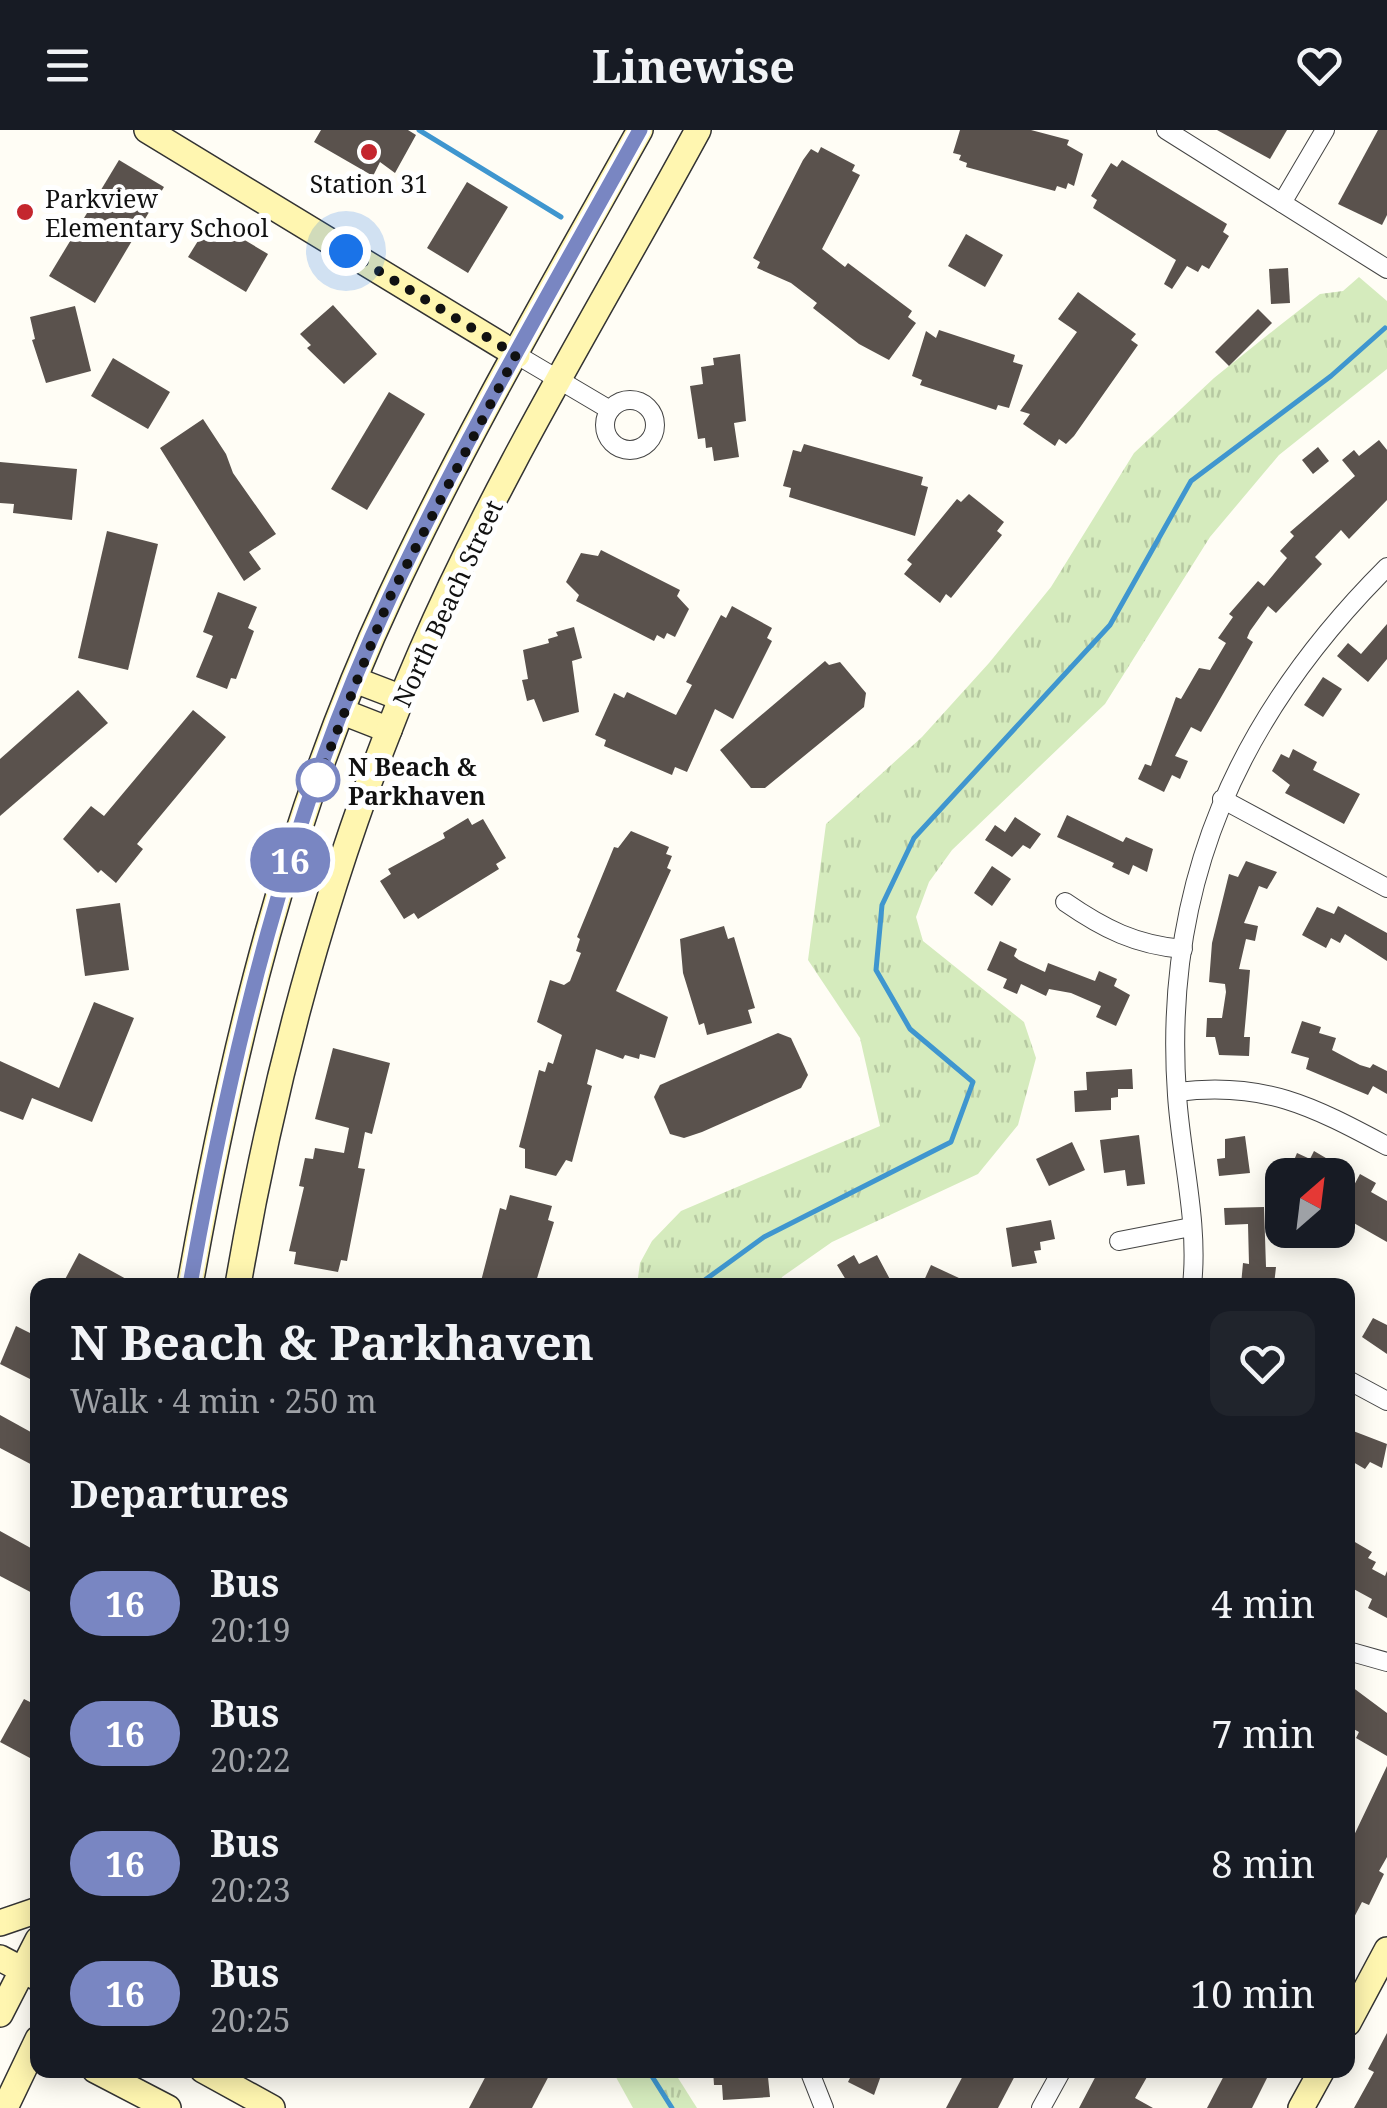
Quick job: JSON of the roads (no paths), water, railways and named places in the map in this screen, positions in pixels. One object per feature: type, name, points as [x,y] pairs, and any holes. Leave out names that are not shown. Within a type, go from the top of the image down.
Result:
[{"type":"main road","points":[[147,130],[516,355]]},
{"type":"main road","name":"North Beach Street","points":[[191,1278],[219,1121],[256,970],[343,712],[415,546],[640,130]]},
{"type":"main road","name":"North Beach Street","points":[[239,1278],[305,969],[402,698],[471,545],[698,130]]},
{"type":"main road","points":[[356,680],[402,698]]},
{"type":"main road","points":[[343,712],[390,730]]},
{"type":"main road","points":[[0,1923],[30,1913]]},
{"type":"main road","points":[[1355,2009],[1387,1950]]},
{"type":"main road","points":[[20,1968],[0,2018],[30,2036]]},
{"type":"main road","points":[[5,2108],[30,2055]]},
{"type":"main road","points":[[110,2078],[168,2108]]},
{"type":"main road","points":[[218,2078],[272,2108]]},
{"type":"main road","points":[[1301,2108],[1318,2078]]},
{"type":"street","points":[[1166,130],[1387,269]]},
{"type":"street","points":[[1282,203],[1325,130]]},
{"type":"street","points":[[516,355],[610,410]]},
{"type":"street","points":[[1192,1278],[1191,1227],[1176,1092],[1183,950],[1192,892],[1222,798],[1259,727],[1332,628],[1387,567]]},
{"type":"street","points":[[1222,798],[1387,888]]},
{"type":"street","points":[[1065,902],[1108,932],[1147,946],[1183,950]]},
{"type":"street","points":[[1176,1092],[1219,1086],[1274,1093],[1310,1106],[1387,1146]]},
{"type":"street","points":[[1119,1242],[1191,1227]]},
{"type":"street","points":[[1355,1384],[1387,1401]]},
{"type":"street","points":[[1355,1653],[1387,1662]]},
{"type":"street","points":[[812,2078],[824,2108]]},
{"type":"street","points":[[1041,2108],[1058,2078]]},
{"type":"waterway","points":[[419,130],[561,217]]},
{"type":"waterway","points":[[708,1278],[764,1237],[951,1142],[973,1082],[910,1029],[876,970],[882,905],[914,838],[1110,625],[1191,481],[1331,376],[1385,328]]},
{"type":"waterway","points":[[653,2078],[672,2108]]},
{"type":"place","name":"Station 31","points":[[369,152]]},
{"type":"place","name":"Parkview Elementary School","points":[[25,212]]},
{"type":"place","name":"N Beach & Parkhaven","points":[[318,780]]}]
